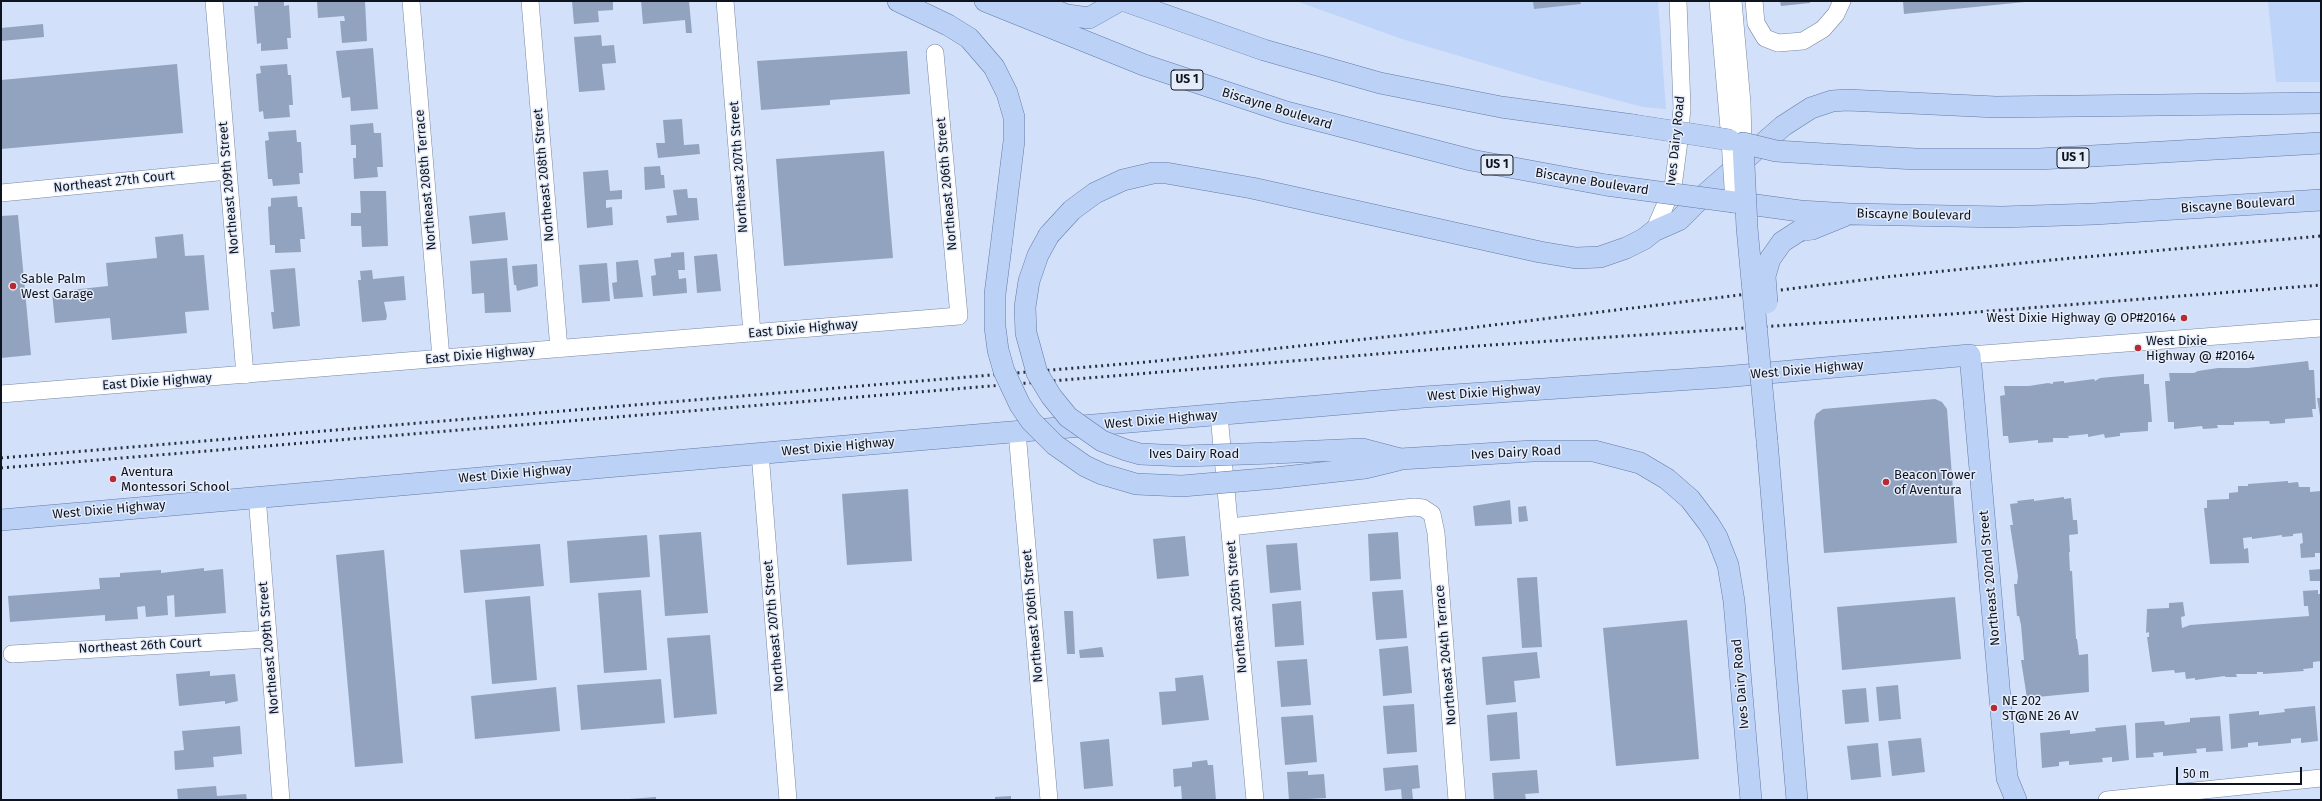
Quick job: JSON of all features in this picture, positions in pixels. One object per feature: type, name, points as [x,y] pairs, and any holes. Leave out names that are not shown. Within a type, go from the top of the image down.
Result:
[{"type":"main road","points":[[898,1],[958,31],[968,38],[986,56],[1008,92],[1014,117],[1013,149],[995,294],[995,327],[998,350],[1004,371],[1020,405],[1031,421],[1055,445],[1085,466],[1102,474],[1136,484],[1182,486],[1365,468],[1400,459]]},
{"type":"main road","points":[[988,2],[1051,9],[1067,15],[1089,18],[1119,1]]},
{"type":"main road","name":"US 1","points":[[1125,1],[1264,50],[1380,83],[1501,107],[1633,125],[1737,142],[1776,151],[1916,159],[2032,159],[2321,143]]},
{"type":"main road","name":"Biscayne Boulevard","points":[[988,2],[1144,65],[1286,112],[1471,160],[1606,185],[1739,202],[1800,221],[1812,229],[1850,214],[1972,217],[2063,215],[2321,200]]},
{"type":"main road","points":[[1654,231],[1680,220],[1702,197],[1798,115],[1820,104],[1832,101],[1847,100],[1996,107],[2321,103]]},
{"type":"main road","points":[[1737,142],[1739,202],[1756,333],[1767,441],[1797,800]]},
{"type":"main road","name":"Ives Dairy Road","points":[[1654,231],[1644,239],[1626,248],[1600,257],[1576,258],[1483,240],[1252,188],[1166,173],[1153,173],[1123,180],[1096,192],[1072,210],[1049,235],[1038,256],[1029,282],[1025,307],[1026,333],[1037,373],[1051,396],[1068,417],[1102,441],[1140,454],[1184,456],[1362,449],[1400,459],[1533,451],[1594,451],[1617,456],[1649,468],[1667,479],[1690,499],[1717,538],[1731,576],[1751,800]]},
{"type":"main road","points":[[1756,333],[1768,304],[1765,276],[1770,259],[1800,221]]},
{"type":"main road","name":"West Dixie Highway","points":[[1,520],[257,496],[1424,397],[1723,377],[1970,355]]},
{"type":"main road","name":"Northeast 202nd Street","points":[[1970,355],[2007,778],[2016,800]]},
{"type":"street","name":"Northeast 209th Street","points":[[214,1],[245,375]]},
{"type":"street","name":"Northeast 208th Terrace","points":[[411,1],[441,358]]},
{"type":"street","name":"Northeast 208th Street","points":[[530,1],[559,349]]},
{"type":"street","name":"Northeast 207th Street","points":[[725,1],[752,333]]},
{"type":"street","name":"Ives Dairy Road","points":[[1654,231],[1673,187],[1679,141],[1682,108],[1678,1]]},
{"type":"street","points":[[1718,1],[1731,60]]},
{"type":"street","points":[[1733,1],[1731,60],[1737,142]]},
{"type":"street","points":[[1754,1],[1756,24],[1765,38],[1778,43],[1803,40],[1823,29],[1836,14],[1842,1]]},
{"type":"street","name":"Northeast 206th Street","points":[[935,53],[959,316]]},
{"type":"street","name":"Northeast 27th Court","points":[[1,193],[228,171]]},
{"type":"street","name":"East Dixie Highway","points":[[1,394],[959,316]]},
{"type":"street","name":"West Dixie Highway","points":[[1970,355],[2321,328]]},
{"type":"street","name":"Northeast 205th Street","points":[[1219,415],[1255,800]]},
{"type":"street","name":"Northeast 206th Street","points":[[1017,432],[1049,800]]},
{"type":"street","name":"Northeast 207th Street","points":[[760,453],[788,800]]},
{"type":"street","name":"Northeast 209th Street","points":[[257,496],[281,800]]},
{"type":"street","name":"Northeast 204th Terrace","points":[[1230,527],[1414,507],[1429,511],[1432,514],[1436,533],[1458,800]]},
{"type":"street","name":"Northeast 26th Court","points":[[12,654],[268,639]]},
{"type":"street","points":[[2108,800],[2321,778]]},
{"type":"shaded area","points":[[1296,1],[1658,1],[1666,109],[1643,107],[1540,80],[1402,39]]},
{"type":"shaded area","points":[[2268,1],[2321,1],[2321,82],[2276,82]]},
{"type":"building","points":[[258,1],[284,1],[284,6],[289,5],[291,38],[287,38],[288,49],[261,51],[261,43],[257,44],[254,6],[258,6]]},
{"type":"building","points":[[317,1],[365,1],[367,41],[342,43],[340,21],[345,21],[344,16],[318,18]]},
{"type":"building","points":[[572,1],[613,1],[613,10],[598,11],[599,22],[574,24]]},
{"type":"building","points":[[641,1],[689,1],[692,33],[686,33],[685,20],[643,24]]},
{"type":"building","points":[[1533,1],[1580,1],[1581,4],[1534,9]]},
{"type":"building","points":[[1780,1],[1810,1],[1810,3],[1781,6]]},
{"type":"building","points":[[1903,1],[2025,1],[2025,2],[1904,14]]},
{"type":"building","points":[[43,24],[44,37],[1,41],[1,28]]},
{"type":"building","points":[[601,35],[602,46],[614,45],[616,63],[602,64],[605,90],[579,92],[574,37]]},
{"type":"building","points":[[373,48],[378,109],[351,111],[350,97],[342,98],[336,51]]},
{"type":"building","points":[[907,51],[910,94],[830,100],[830,105],[761,110],[757,61]]},
{"type":"building","points":[[177,64],[183,133],[1,149],[1,80]]},
{"type":"building","points":[[287,64],[288,75],[291,75],[293,105],[289,105],[290,117],[264,119],[263,111],[259,112],[256,74],[261,73],[260,66]]},
{"type":"building","points":[[682,119],[684,145],[699,144],[700,154],[658,158],[656,143],[665,143],[663,120]]},
{"type":"building","points":[[373,123],[374,133],[381,133],[383,167],[377,167],[378,177],[354,179],[353,158],[356,158],[356,145],[351,145],[350,125]]},
{"type":"building","points":[[296,130],[297,142],[301,142],[303,173],[299,173],[300,184],[273,186],[272,179],[268,179],[265,141],[269,140],[268,132]]},
{"type":"building","points":[[884,151],[893,258],[784,266],[776,159]]},
{"type":"building","points":[[660,166],[661,175],[664,175],[665,188],[645,190],[644,167]]},
{"type":"building","points":[[608,170],[610,191],[622,190],[622,199],[606,200],[606,208],[612,207],[613,225],[587,228],[583,172]]},
{"type":"building","points":[[687,189],[688,198],[697,198],[699,220],[667,223],[666,216],[677,215],[673,190]]},
{"type":"building","points":[[360,191],[386,191],[388,246],[362,247],[361,226],[351,226],[351,213],[361,213]]},
{"type":"building","points":[[297,196],[298,207],[302,207],[305,239],[300,239],[301,252],[275,253],[275,245],[270,245],[268,207],[271,206],[271,198]]},
{"type":"building","points":[[505,212],[508,240],[472,244],[469,216]]},
{"type":"building","name":"Sable Palm West Garage","points":[[18,215],[31,355],[1,358],[1,216]]},
{"type":"building","points":[[183,234],[185,256],[204,255],[209,310],[185,312],[187,333],[112,340],[110,318],[55,323],[52,292],[108,286],[106,263],[157,258],[155,237]]},
{"type":"building","points":[[684,252],[685,270],[678,270],[679,279],[686,278],[687,293],[653,296],[651,276],[656,275],[654,259],[671,257],[671,253]]},
{"type":"building","points":[[717,254],[721,291],[697,293],[694,256]]},
{"type":"building","points":[[507,258],[511,312],[485,313],[484,293],[472,294],[470,261]]},
{"type":"building","points":[[638,260],[643,297],[614,299],[612,283],[617,282],[616,262]]},
{"type":"building","points":[[607,263],[610,301],[582,303],[579,265]]},
{"type":"building","points":[[537,264],[538,286],[517,291],[516,285],[514,285],[512,266]]},
{"type":"building","points":[[295,268],[300,326],[273,329],[271,312],[274,312],[270,270]]},
{"type":"building","points":[[372,270],[373,279],[404,276],[406,300],[384,302],[387,316],[386,320],[362,322],[358,280],[361,280],[360,271]]},
{"type":"building","points":[[2308,361],[2309,370],[2314,370],[2316,409],[2312,409],[2313,417],[2285,419],[2285,423],[2270,424],[2269,421],[2234,422],[2234,425],[2217,425],[2218,428],[2203,429],[2202,426],[2174,429],[2174,422],[2168,422],[2165,381],[2170,381],[2169,373],[2194,373],[2218,368],[2248,368]]},
{"type":"building","points":[[2144,374],[2144,384],[2149,384],[2152,422],[2148,422],[2148,431],[2120,433],[2120,436],[2105,438],[2104,434],[2088,437],[2088,434],[2068,436],[2069,438],[2053,438],[2053,442],[2038,443],[2038,440],[2009,443],[2008,436],[2003,436],[2000,396],[2005,395],[2004,386],[2029,386],[2048,383],[2053,384],[2053,382],[2064,381],[2064,383],[2094,379],[2095,381],[2100,378]]},
{"type":"building","points":[[2317,398],[2321,398],[2321,416],[2320,416]]},
{"type":"building","name":"Beacon Tower of Aventura","points":[[1935,399],[1942,402],[1947,409],[1957,543],[1824,553],[1814,422],[1816,414],[1823,409]]},
{"type":"building","points":[[2288,481],[2288,483],[2298,482],[2299,487],[2310,487],[2310,492],[2321,491],[2321,553],[2315,553],[2315,557],[2301,558],[2300,544],[2303,543],[2302,533],[2282,537],[2282,535],[2252,539],[2252,537],[2243,538],[2244,549],[2248,548],[2249,563],[2210,564],[2204,508],[2207,508],[2207,500],[2229,499],[2229,493],[2238,492],[2238,486]]},
{"type":"building","points":[[908,489],[912,561],[847,565],[842,494]]},
{"type":"building","points":[[2064,497],[2064,499],[2071,498],[2073,520],[2077,520],[2078,534],[2069,535],[2070,571],[2072,571],[2076,639],[2079,655],[2088,654],[2089,692],[2027,698],[2021,660],[2024,660],[2021,625],[2019,616],[2017,616],[2014,584],[2017,584],[2018,576],[2010,525],[2013,525],[2010,504],[2018,503],[2017,501],[2034,499],[2034,501]]},
{"type":"building","points":[[1510,500],[1512,524],[1475,526],[1473,506]]},
{"type":"building","points":[[1526,506],[1528,521],[1519,522],[1518,507]]},
{"type":"building","points":[[701,532],[708,613],[665,616],[659,535]]},
{"type":"building","points":[[1398,532],[1401,579],[1370,581],[1368,534]]},
{"type":"building","points":[[647,535],[650,577],[570,583],[567,541]]},
{"type":"building","points":[[1185,536],[1189,576],[1157,579],[1153,539]]},
{"type":"building","points":[[1297,543],[1301,590],[1270,593],[1266,545]]},
{"type":"building","points":[[540,544],[544,586],[464,593],[460,550]]},
{"type":"building","points":[[384,550],[403,763],[355,767],[336,555]]},
{"type":"building","points":[[204,568],[204,571],[223,569],[226,613],[175,617],[174,595],[167,596],[168,615],[146,617],[145,606],[137,607],[138,619],[105,621],[105,615],[10,622],[8,596],[100,589],[99,578],[120,577],[120,573],[161,570],[161,573]]},
{"type":"building","points":[[2321,569],[2321,581],[2310,581],[2309,570]]},
{"type":"building","points":[[1537,577],[1542,647],[1522,648],[1517,578]]},
{"type":"building","points":[[641,590],[647,670],[604,673],[598,593]]},
{"type":"building","points":[[1403,590],[1407,638],[1376,640],[1372,592]]},
{"type":"building","points":[[2318,590],[2318,594],[2321,594],[2321,661],[2313,662],[2313,668],[2303,669],[2304,671],[2263,674],[2263,672],[2257,672],[2257,674],[2236,674],[2237,677],[2225,676],[2195,680],[2195,678],[2186,679],[2185,672],[2175,673],[2174,670],[2152,672],[2147,637],[2149,637],[2149,632],[2146,633],[2147,609],[2169,608],[2169,603],[2183,602],[2185,616],[2181,617],[2182,628],[2190,625],[2309,616],[2308,606],[2304,606],[2303,591]]},
{"type":"building","points":[[530,596],[537,680],[492,684],[485,600]]},
{"type":"building","points":[[1955,597],[1961,659],[1842,670],[1837,607]]},
{"type":"building","points":[[1301,601],[1304,645],[1275,647],[1272,604]]},
{"type":"building","points":[[1064,611],[1073,611],[1075,654],[1067,654]]},
{"type":"building","points":[[1687,620],[1699,759],[1616,766],[1603,628]]},
{"type":"building","points":[[710,635],[717,714],[674,718],[667,638]]},
{"type":"building","points":[[1408,646],[1412,693],[1383,696],[1379,649]]},
{"type":"building","points":[[1102,647],[1104,657],[1080,658],[1079,650]]},
{"type":"building","points":[[1537,652],[1540,678],[1514,681],[1516,702],[1486,705],[1482,657]]},
{"type":"building","points":[[1307,659],[1311,705],[1281,707],[1277,661]]},
{"type":"building","points":[[210,671],[210,676],[235,674],[238,701],[225,704],[225,701],[179,706],[176,674]]},
{"type":"building","points":[[1203,675],[1209,720],[1162,725],[1159,692],[1176,691],[1175,678]]},
{"type":"building","points":[[661,679],[665,723],[581,730],[577,685]]},
{"type":"building","points":[[1898,685],[1901,719],[1879,721],[1876,687]]},
{"type":"building","points":[[556,687],[560,731],[475,739],[471,696]]},
{"type":"building","points":[[1866,688],[1869,722],[1845,724],[1842,690]]},
{"type":"building","points":[[1414,704],[1417,752],[1387,754],[1383,706]]},
{"type":"building","points":[[2315,706],[2318,741],[2301,743],[2301,738],[2291,739],[2291,743],[2258,746],[2258,742],[2248,743],[2248,747],[2231,749],[2229,714],[2259,711],[2259,715],[2285,712],[2284,709]]},
{"type":"building","points":[[1517,712],[1520,759],[1490,761],[1487,715]]},
{"type":"building","points":[[1313,715],[1317,762],[1285,765],[1281,717]]},
{"type":"building","points":[[2220,716],[2223,751],[2206,752],[2206,748],[2196,749],[2197,753],[2163,756],[2163,752],[2153,753],[2154,757],[2136,758],[2135,723],[2164,721],[2165,725],[2190,722],[2190,718]]},
{"type":"building","points":[[2126,725],[2129,760],[2112,762],[2112,757],[2102,758],[2103,762],[2069,765],[2069,761],[2059,762],[2059,766],[2042,768],[2040,733],[2070,730],[2070,734],[2096,731],[2095,728]]},
{"type":"building","points":[[240,726],[242,754],[213,757],[214,767],[175,770],[174,751],[184,750],[182,731]]},
{"type":"building","points":[[1921,738],[1925,772],[1892,776],[1888,741]]},
{"type":"building","points":[[1109,739],[1113,786],[1084,789],[1080,742]]},
{"type":"building","points":[[1878,743],[1881,777],[1851,780],[1847,746]]},
{"type":"building","points":[[1207,760],[1208,765],[1213,765],[1216,800],[1182,800],[1181,786],[1174,787],[1173,769],[1192,767],[1192,762]]},
{"type":"building","points":[[1418,765],[1420,788],[1412,789],[1413,800],[1402,800],[1401,789],[1385,791],[1383,768]]},
{"type":"building","points":[[1537,770],[1539,793],[1525,794],[1526,800],[1494,800],[1492,773]]},
{"type":"building","points":[[1308,771],[1308,775],[1324,774],[1326,798],[1289,800],[1287,772]]},
{"type":"building","points":[[216,786],[217,796],[246,794],[247,800],[178,800],[177,789]]},
{"type":"building","points":[[1011,796],[1011,800],[995,800],[995,797]]},
{"type":"building","points":[[656,797],[656,800],[629,800],[629,799]]},
{"type":"railway","points":[[1,458],[1147,362],[1461,329],[1895,276],[2062,259],[2321,236]]},
{"type":"railway","points":[[1,468],[1462,347],[1952,314],[2321,285]]},
{"type":"place","name":"Sable Palm West Garage","points":[[13,286]]},
{"type":"place","name":"West Dixie Highway @ OP#20164","points":[[2184,318]]},
{"type":"place","name":"West Dixie Highway @ #20164","points":[[2138,348]]},
{"type":"place","name":"Aventura Montessori School","points":[[113,479]]},
{"type":"place","name":"Beacon Tower of Aventura","points":[[1886,482]]},
{"type":"place","name":"NE 202 ST@NE 26 AV","points":[[1994,708]]}]
